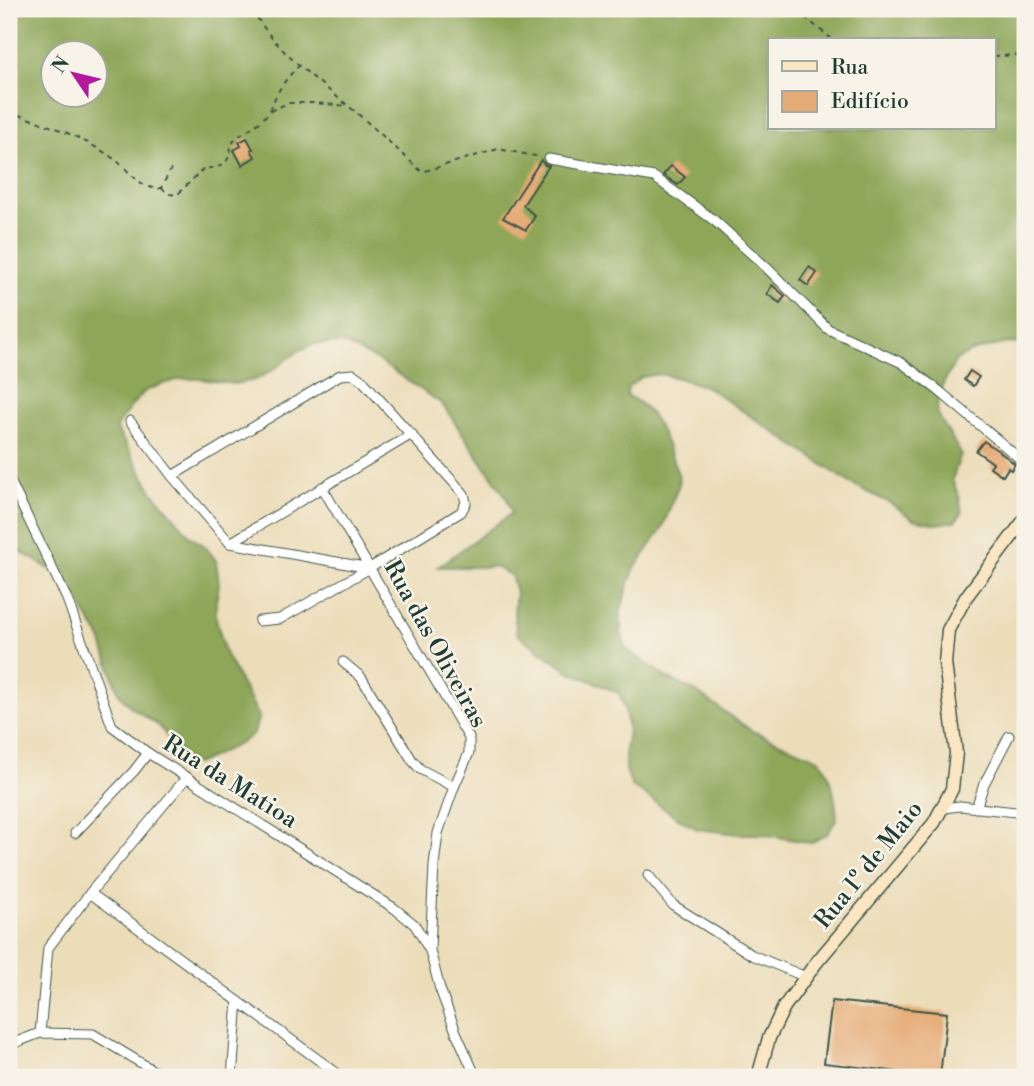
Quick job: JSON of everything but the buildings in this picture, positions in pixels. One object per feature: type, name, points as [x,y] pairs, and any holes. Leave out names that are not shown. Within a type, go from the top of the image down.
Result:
[{"type":"street","points":[[549,159],[654,177],[715,221],[828,328],[902,363],[1025,464]]},
{"type":"street","points":[[172,476],[340,375],[353,374],[363,380],[464,494],[466,503],[461,512],[280,619],[259,621]]},
{"type":"street","points":[[130,421],[172,476],[230,543],[370,568]]},
{"type":"street","points":[[230,543],[412,434]]},
{"type":"street","name":"Rua da Matioa","points":[[9,479],[68,599],[112,726],[148,753],[394,908],[415,925],[430,951],[444,1000],[477,1077]]},
{"type":"street","name":"Rua das Oliveiras","points":[[322,487],[469,738],[470,753],[454,787],[438,833],[430,951]]},
{"type":"street","name":"Rua 1º de Maio","points":[[758,1077],[769,1038],[783,1007],[934,823],[943,808],[952,789],[956,753],[944,663],[948,630],[966,597],[1025,519]]},
{"type":"street","points":[[344,662],[361,677],[412,760],[420,769],[454,787]]},
{"type":"street","points":[[976,808],[984,784],[1009,736]]},
{"type":"street","points":[[75,832],[148,753]]},
{"type":"street","points":[[40,1033],[48,948],[90,893],[187,777]]},
{"type":"street","points":[[943,808],[960,806],[1025,813]]},
{"type":"street","points":[[648,875],[673,905],[752,955],[806,977]]},
{"type":"street","points":[[90,893],[342,1077]]},
{"type":"street","points":[[232,1077],[238,1001]]},
{"type":"street","points":[[9,1045],[40,1033],[93,1034],[164,1077]]},
{"type":"path","points":[[251,9],[275,44],[422,172],[498,149],[549,159]]},
{"type":"path","points":[[799,9],[802,16],[830,38]]},
{"type":"path","points":[[996,56],[1025,55]]},
{"type":"path","points":[[161,188],[177,195],[203,169],[218,167],[226,162],[236,138],[260,122],[270,111],[277,91],[300,65]]},
{"type":"path","points":[[270,111],[288,103],[349,106]]},
{"type":"path","points":[[9,112],[72,134],[115,160],[146,187],[154,190],[161,188],[171,169]]},
{"type":"green space","points":[[9,9],[1025,9],[1025,344],[1007,343],[971,352],[956,360],[942,386],[937,405],[938,415],[961,454],[952,480],[962,513],[955,521],[937,524],[913,519],[890,503],[850,483],[707,387],[659,374],[642,377],[628,387],[627,396],[647,410],[660,429],[678,474],[679,484],[662,529],[635,568],[628,585],[621,610],[621,632],[626,649],[667,678],[695,691],[752,731],[819,759],[830,780],[837,819],[827,834],[811,843],[762,834],[697,829],[632,786],[625,767],[628,731],[625,709],[619,693],[568,671],[517,634],[514,613],[516,592],[511,575],[495,567],[438,567],[512,513],[506,497],[442,404],[377,360],[342,343],[314,344],[300,350],[255,380],[235,384],[181,379],[162,384],[145,391],[116,428],[152,491],[190,536],[205,546],[216,561],[219,584],[216,618],[225,653],[259,716],[254,733],[241,743],[196,764],[181,755],[159,726],[130,706],[118,692],[101,639],[63,577],[9,545]]}]
